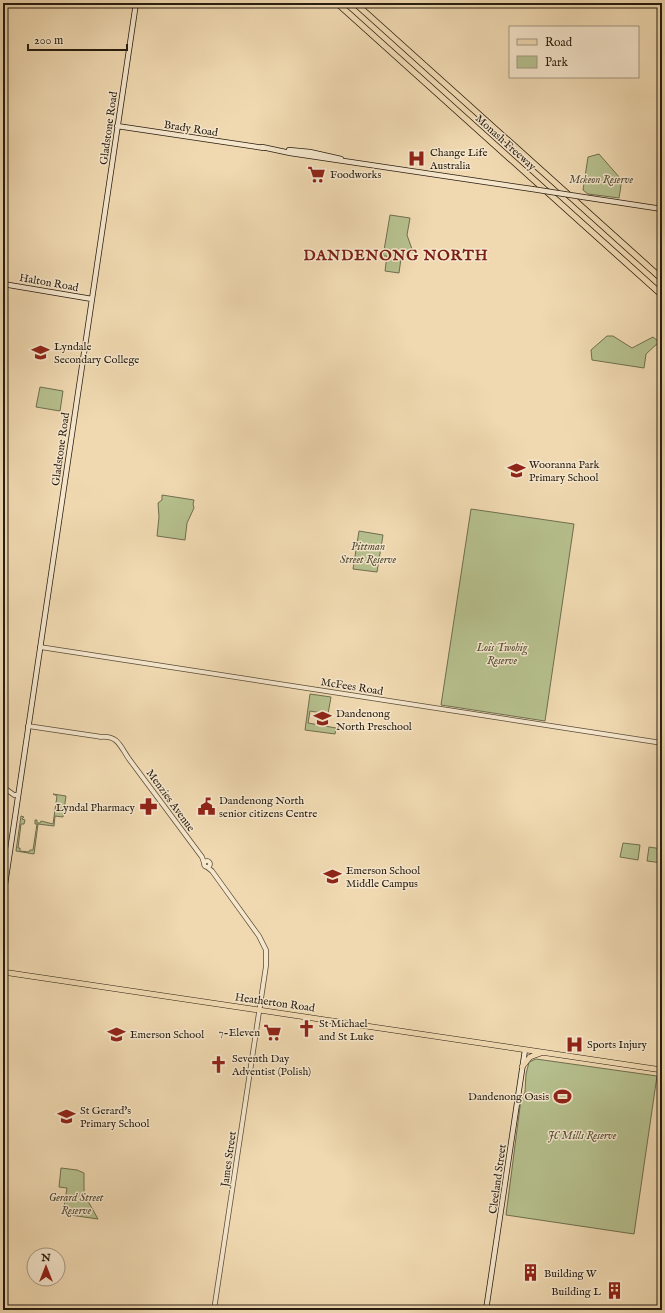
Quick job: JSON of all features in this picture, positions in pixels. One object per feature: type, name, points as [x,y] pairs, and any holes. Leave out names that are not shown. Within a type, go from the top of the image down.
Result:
[{"type":"highway","name":"Monash Freeway","points":[[337,3],[662,295]]},
{"type":"highway","name":"Monash Freeway","points":[[355,3],[662,279]]},
{"type":"main road","name":"Gladstone Road","points":[[3,898],[136,3]]},
{"type":"main road","name":"Brady Road","points":[[117,126],[323,156],[662,209]]},
{"type":"main road","name":"Halton Road","points":[[3,284],[92,299]]},
{"type":"main road","name":"Heatherton Road","points":[[3,972],[662,1070]]},
{"type":"main road","name":"Cleeland Street","points":[[486,1310],[525,1050]]},
{"type":"main road","points":[[522,1067],[530,1057],[542,1052]]},
{"type":"street","name":"McFees Road","points":[[40,647],[662,742]]},
{"type":"street","name":"Menzies Avenue","points":[[28,726],[107,737],[117,741],[123,748],[125,753],[260,936],[266,950],[266,966],[259,1010]]},
{"type":"street","points":[[3,788],[18,796]]},
{"type":"street","name":"James Street","points":[[214,1310],[259,1010]]},
{"type":"green space","name":"Mckeon Reserve","points":[[599,154],[622,179],[619,198],[588,194],[583,190],[588,157]]},
{"type":"green space","points":[[390,215],[410,218],[407,235],[413,252],[402,251],[399,273],[385,271],[387,256],[383,256]]},
{"type":"green space","points":[[607,336],[613,336],[632,348],[653,337],[659,342],[646,354],[644,368],[592,360],[591,350]]},
{"type":"green space","points":[[40,387],[63,391],[60,411],[36,407]]},
{"type":"green space","points":[[162,495],[194,500],[194,508],[187,523],[185,540],[157,536],[159,517],[158,503],[162,500]]},
{"type":"green space","name":"Lois Twohig Reserve","points":[[471,509],[574,524],[545,721],[441,705]]},
{"type":"green space","name":"Pittman Street Reserve","points":[[359,531],[383,535],[377,572],[353,569]]},
{"type":"green space","points":[[310,694],[331,697],[328,714],[310,711],[308,723],[336,728],[335,734],[305,730]]},
{"type":"green space","points":[[53,794],[66,796],[63,817],[55,816],[54,826],[38,824],[34,854],[16,851],[21,816],[24,817],[22,819],[25,820],[24,824],[21,824],[18,848],[20,848],[20,851],[29,852],[30,850],[33,850],[37,824],[35,824],[35,820],[37,820],[37,823],[40,823],[41,821],[53,824],[57,796]]},
{"type":"green space","points":[[623,843],[640,845],[638,860],[620,857]]},
{"type":"green space","points":[[649,847],[662,849],[662,863],[647,861]]},
{"type":"green space","name":"JC Mills Reserve","points":[[536,1059],[657,1076],[634,1234],[506,1215],[521,1099],[525,1092],[526,1074],[529,1062]]},
{"type":"green space","name":"Gerard Street Reserve","points":[[61,1168],[77,1170],[84,1173],[84,1194],[98,1219],[63,1214],[67,1188],[59,1187]]},
{"type":"place","name":"Change Life Australia","points":[[417,158]]},
{"type":"place","name":"Foodworks","points":[[317,174]]},
{"type":"place","name":"Lyndale Secondary College","points":[[41,352]]},
{"type":"place","name":"Wooranna Park Primary School","points":[[516,470]]},
{"type":"place","name":"Dandenong North Preschool","points":[[323,719]]},
{"type":"place","name":"Dandenong North senior citizens Centre","points":[[206,806]]},
{"type":"place","name":"Lyndal Pharmacy","points":[[148,807]]},
{"type":"place","name":"Emerson School Middle Campus","points":[[333,876]]},
{"type":"place","name":"St Michael and St Luke","points":[[306,1029]]},
{"type":"place","name":"7-Eleven","points":[[273,1032]]},
{"type":"place","name":"Emerson School","points":[[117,1034]]},
{"type":"place","name":"Sports Injury","points":[[574,1044]]},
{"type":"place","name":"Seventh Day Adventist (Polish)","points":[[219,1064]]},
{"type":"place","name":"Dandenong Oasis","points":[[562,1096]]},
{"type":"place","name":"St Gerard's Primary School","points":[[67,1116]]},
{"type":"place","name":"Building W","points":[[531,1273]]},
{"type":"place","name":"Building L","points":[[614,1291]]},
{"type":"district","name":"DANDENONG NORTH","points":[[396,255]]}]
